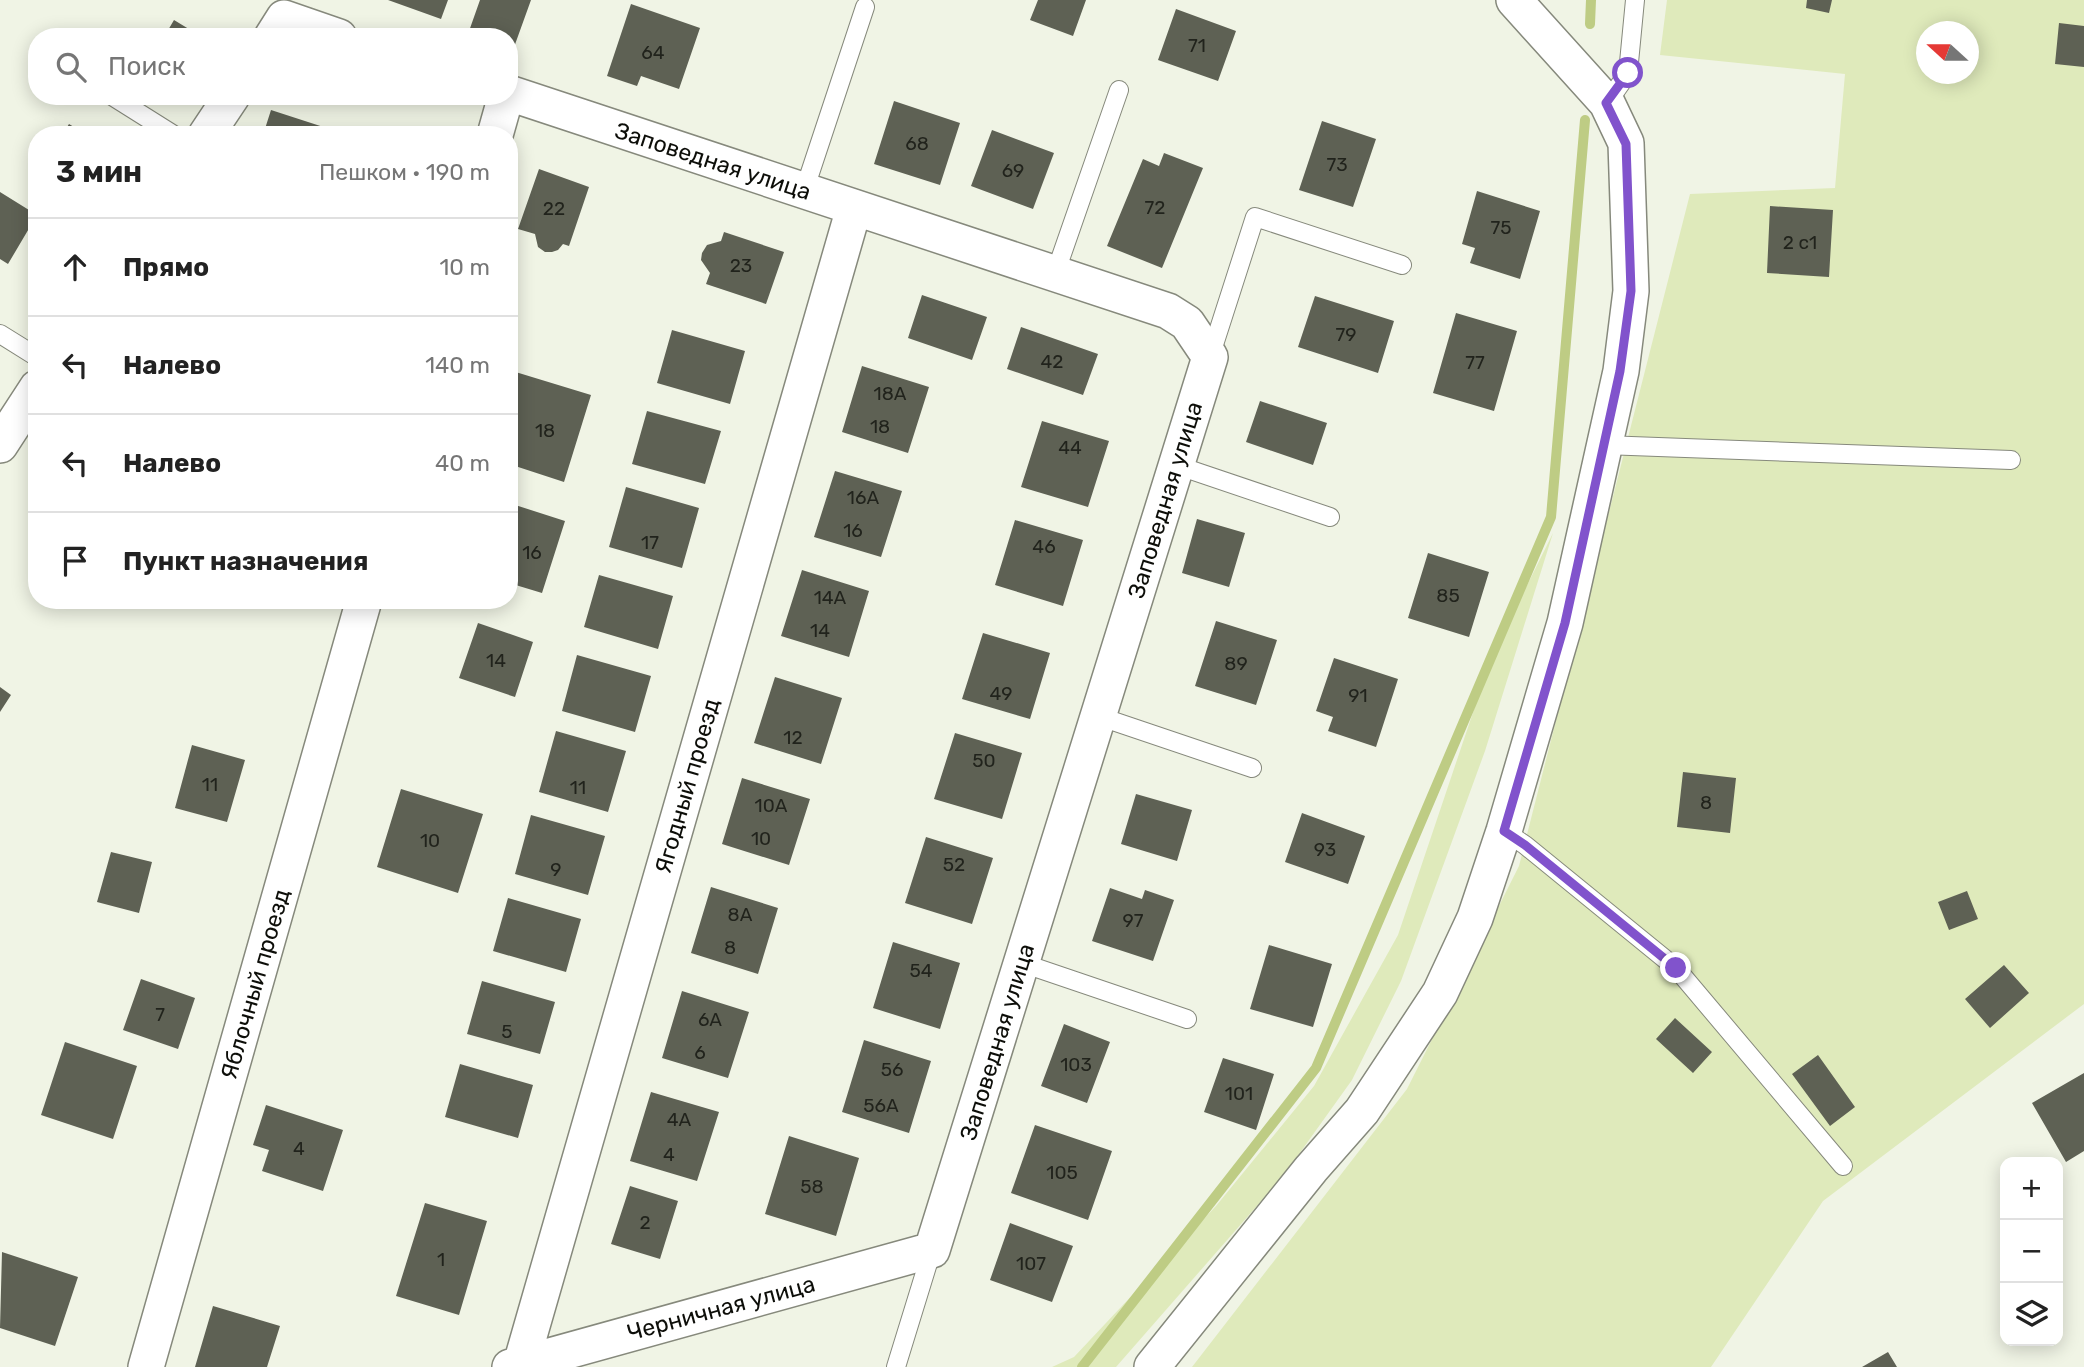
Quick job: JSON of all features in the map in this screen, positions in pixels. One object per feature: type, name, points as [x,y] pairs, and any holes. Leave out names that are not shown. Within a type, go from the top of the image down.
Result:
[{"type":"street","points":[[1152,1367],[1311,1168],[1362,1111],[1440,993],[1475,918],[1504,831],[1565,623],[1620,371],[1631,291],[1626,144],[1606,103],[1514,0]]},
{"type":"street","points":[[282,18],[313,28]]},
{"type":"street","name":"Заповедная улица","points":[[518,98],[1168,311],[1187,323],[1210,357],[932,1250]]},
{"type":"street","points":[[212,126],[226,105]]},
{"type":"street","points":[[498,126],[505,105]]},
{"type":"street","name":"Ягодный проезд","points":[[516,1365],[853,208]]},
{"type":"street","points":[[0,446],[28,402]]},
{"type":"street","name":"Яблочный проезд","points":[[146,1367],[361,609]]},
{"type":"street","name":"Черничная улица","points":[[516,1365],[932,1250]]},
{"type":"lane","points":[[1606,103],[1628,73],[1635,0]]},
{"type":"lane","points":[[804,191],[865,7]]},
{"type":"lane","points":[[1055,274],[1119,90]]},
{"type":"lane","points":[[126,105],[160,126]]},
{"type":"lane","points":[[1210,357],[1255,217],[1402,265]]},
{"type":"lane","points":[[0,334],[28,351]]},
{"type":"lane","points":[[1604,445],[2011,460]]},
{"type":"lane","points":[[1175,465],[1330,517]]},
{"type":"lane","points":[[1098,716],[1252,768]]},
{"type":"lane","points":[[1504,831],[1525,845],[1676,968],[1843,1166]]},
{"type":"lane","points":[[1022,963],[1187,1019]]},
{"type":"lane","name":"Заповедная улица","points":[[896,1367],[932,1250]]},
{"type":"green space","points":[[1667,0],[2084,0],[2084,1004],[1823,1201],[1711,1367],[1192,1367],[1407,1089],[1519,866],[1690,194],[1835,188],[1845,74],[1660,55]]},
{"type":"green space","points":[[1553,533],[1485,751],[1401,981],[1352,1080],[1284,1175],[1116,1367],[1052,1367],[1074,1357],[1216,1206],[1314,1086],[1398,935],[1492,656]]},
{"type":"building","points":[[388,0],[448,0],[441,19]]},
{"type":"building","points":[[480,0],[531,0],[518,36],[518,28],[470,28]]},
{"type":"building","points":[[1038,0],[1086,0],[1073,36],[1030,20]]},
{"type":"building","points":[[1807,0],[1832,0],[1829,13],[1806,8]]},
{"type":"building","points":[[631,4],[700,28],[679,89],[641,76],[637,86],[607,76]]},
{"type":"building","points":[[1176,9],[1236,31],[1218,81],[1158,60]]},
{"type":"building","points":[[174,20],[187,28],[169,28]]},
{"type":"building","points":[[2059,23],[2084,26],[2084,67],[2055,64]]},
{"type":"building","points":[[894,101],[960,123],[940,185],[874,164]]},
{"type":"building","points":[[271,110],[320,126],[266,126]]},
{"type":"building","points":[[1322,121],[1376,139],[1353,207],[1299,190]]},
{"type":"building","points":[[992,130],[1054,153],[1033,209],[971,186]]},
{"type":"building","points":[[1164,153],[1203,168],[1162,268],[1107,246],[1143,159],[1159,166]]},
{"type":"building","points":[[539,169],[589,187],[569,246],[563,244],[552,252],[545,252],[538,247],[535,234],[518,229]]},
{"type":"building","points":[[1477,191],[1540,211],[1520,279],[1470,263],[1475,248],[1462,244]]},
{"type":"building","points":[[0,192],[28,209],[28,230],[8,264],[0,259]]},
{"type":"building","points":[[1770,206],[1833,210],[1829,277],[1767,273]]},
{"type":"building","points":[[724,232],[784,252],[766,304],[706,284],[710,273],[701,260],[702,253],[707,245],[721,241]]},
{"type":"building","points":[[922,295],[987,317],[972,360],[908,338]]},
{"type":"building","points":[[1315,296],[1394,321],[1378,373],[1298,347]]},
{"type":"building","points":[[1456,313],[1517,331],[1494,411],[1433,393]]},
{"type":"building","points":[[1021,327],[1098,354],[1083,395],[1007,369]]},
{"type":"building","points":[[672,330],[745,351],[730,404],[657,383]]},
{"type":"building","points":[[862,366],[929,387],[908,453],[842,432]]},
{"type":"building","points":[[518,373],[591,395],[564,482],[518,467]]},
{"type":"building","points":[[1260,401],[1327,423],[1313,465],[1246,442]]},
{"type":"building","points":[[647,411],[721,431],[705,484],[632,464]]},
{"type":"building","points":[[1042,421],[1109,441],[1088,507],[1021,487]]},
{"type":"building","points":[[835,471],[902,491],[881,557],[814,537]]},
{"type":"building","points":[[626,487],[699,508],[682,568],[609,547]]},
{"type":"building","points":[[518,506],[565,521],[542,593],[518,586]]},
{"type":"building","points":[[1197,519],[1245,533],[1229,587],[1182,573]]},
{"type":"building","points":[[1015,520],[1083,540],[1063,606],[995,585]]},
{"type":"building","points":[[1428,553],[1489,572],[1469,637],[1408,618]]},
{"type":"building","points":[[802,570],[869,591],[849,657],[781,636]]},
{"type":"building","points":[[599,575],[673,596],[658,649],[584,627]]},
{"type":"building","points":[[1216,621],[1277,640],[1256,705],[1195,686]]},
{"type":"building","points":[[478,623],[533,642],[515,697],[459,678]]},
{"type":"building","points":[[983,633],[1050,653],[1030,719],[962,699]]},
{"type":"building","points":[[577,655],[651,676],[635,732],[562,711]]},
{"type":"building","points":[[1334,658],[1398,679],[1376,747],[1328,731],[1333,717],[1316,711]]},
{"type":"building","points":[[775,677],[842,698],[821,764],[754,743]]},
{"type":"building","points":[[0,687],[11,695],[0,712]]},
{"type":"building","points":[[556,731],[626,751],[608,812],[539,792]]},
{"type":"building","points":[[955,733],[1022,753],[1002,819],[934,799]]},
{"type":"building","points":[[192,745],[245,760],[227,822],[175,808]]},
{"type":"building","points":[[1683,772],[1736,778],[1730,833],[1677,827]]},
{"type":"building","points":[[742,778],[810,799],[789,865],[722,844]]},
{"type":"building","points":[[401,789],[483,814],[458,893],[377,867]]},
{"type":"building","points":[[1136,794],[1192,810],[1177,861],[1121,844]]},
{"type":"building","points":[[1302,813],[1365,836],[1348,884],[1285,862]]},
{"type":"building","points":[[531,815],[605,836],[588,895],[515,874]]},
{"type":"building","points":[[926,837],[993,858],[972,924],[905,903]]},
{"type":"building","points":[[111,852],[152,862],[139,913],[97,902]]},
{"type":"building","points":[[711,887],[778,908],[758,974],[691,953]]},
{"type":"building","points":[[1110,888],[1142,899],[1145,890],[1174,900],[1153,961],[1092,941]]},
{"type":"building","points":[[1967,891],[1978,919],[1949,930],[1938,902]]},
{"type":"building","points":[[508,898],[581,919],[566,972],[493,951]]},
{"type":"building","points":[[893,942],[960,963],[940,1029],[873,1008]]},
{"type":"building","points":[[1269,945],[1332,964],[1313,1027],[1250,1009]]},
{"type":"building","points":[[2004,965],[2029,993],[1990,1028],[1965,999]]},
{"type":"building","points":[[141,979],[195,998],[178,1049],[123,1030]]},
{"type":"building","points":[[482,981],[555,1002],[540,1054],[467,1034]]},
{"type":"building","points":[[682,991],[749,1012],[728,1078],[662,1058]]},
{"type":"building","points":[[1675,1018],[1712,1052],[1693,1073],[1656,1039]]},
{"type":"building","points":[[1064,1024],[1110,1042],[1087,1103],[1041,1086]]},
{"type":"building","points":[[864,1040],[931,1061],[909,1133],[842,1112]]},
{"type":"building","points":[[65,1042],[137,1066],[113,1139],[41,1115]]},
{"type":"building","points":[[1818,1055],[1855,1107],[1830,1126],[1792,1074]]},
{"type":"building","points":[[1223,1058],[1274,1074],[1256,1130],[1204,1112]]},
{"type":"building","points":[[460,1064],[533,1085],[518,1138],[445,1117]]},
{"type":"building","points":[[2084,1073],[2084,1151],[2066,1162],[2032,1103]]},
{"type":"building","points":[[651,1092],[719,1112],[697,1181],[630,1161]]},
{"type":"building","points":[[266,1105],[343,1130],[323,1191],[262,1171],[269,1150],[253,1145]]},
{"type":"building","points":[[1035,1125],[1112,1151],[1088,1220],[1011,1193]]},
{"type":"building","points":[[789,1136],[859,1158],[836,1236],[765,1214]]},
{"type":"building","points":[[630,1186],[678,1201],[660,1259],[611,1244]]},
{"type":"building","points":[[425,1203],[487,1221],[459,1315],[396,1296]]},
{"type":"building","points":[[1010,1223],[1073,1246],[1052,1302],[990,1280]]},
{"type":"building","points":[[2,1252],[78,1277],[55,1346],[0,1328]]},
{"type":"building","points":[[213,1306],[280,1326],[267,1367],[195,1367]]},
{"type":"building","points":[[1888,1352],[1897,1367],[1862,1367]]},
{"type":"waterway","points":[[1590,24],[1591,0]]},
{"type":"waterway","points":[[1082,1367],[1316,1068],[1551,517],[1585,120]]},
{"type":"route","points":[[1628,73],[1606,103],[1626,144],[1631,291],[1620,371],[1565,623],[1504,831],[1525,845],[1676,968]]}]
